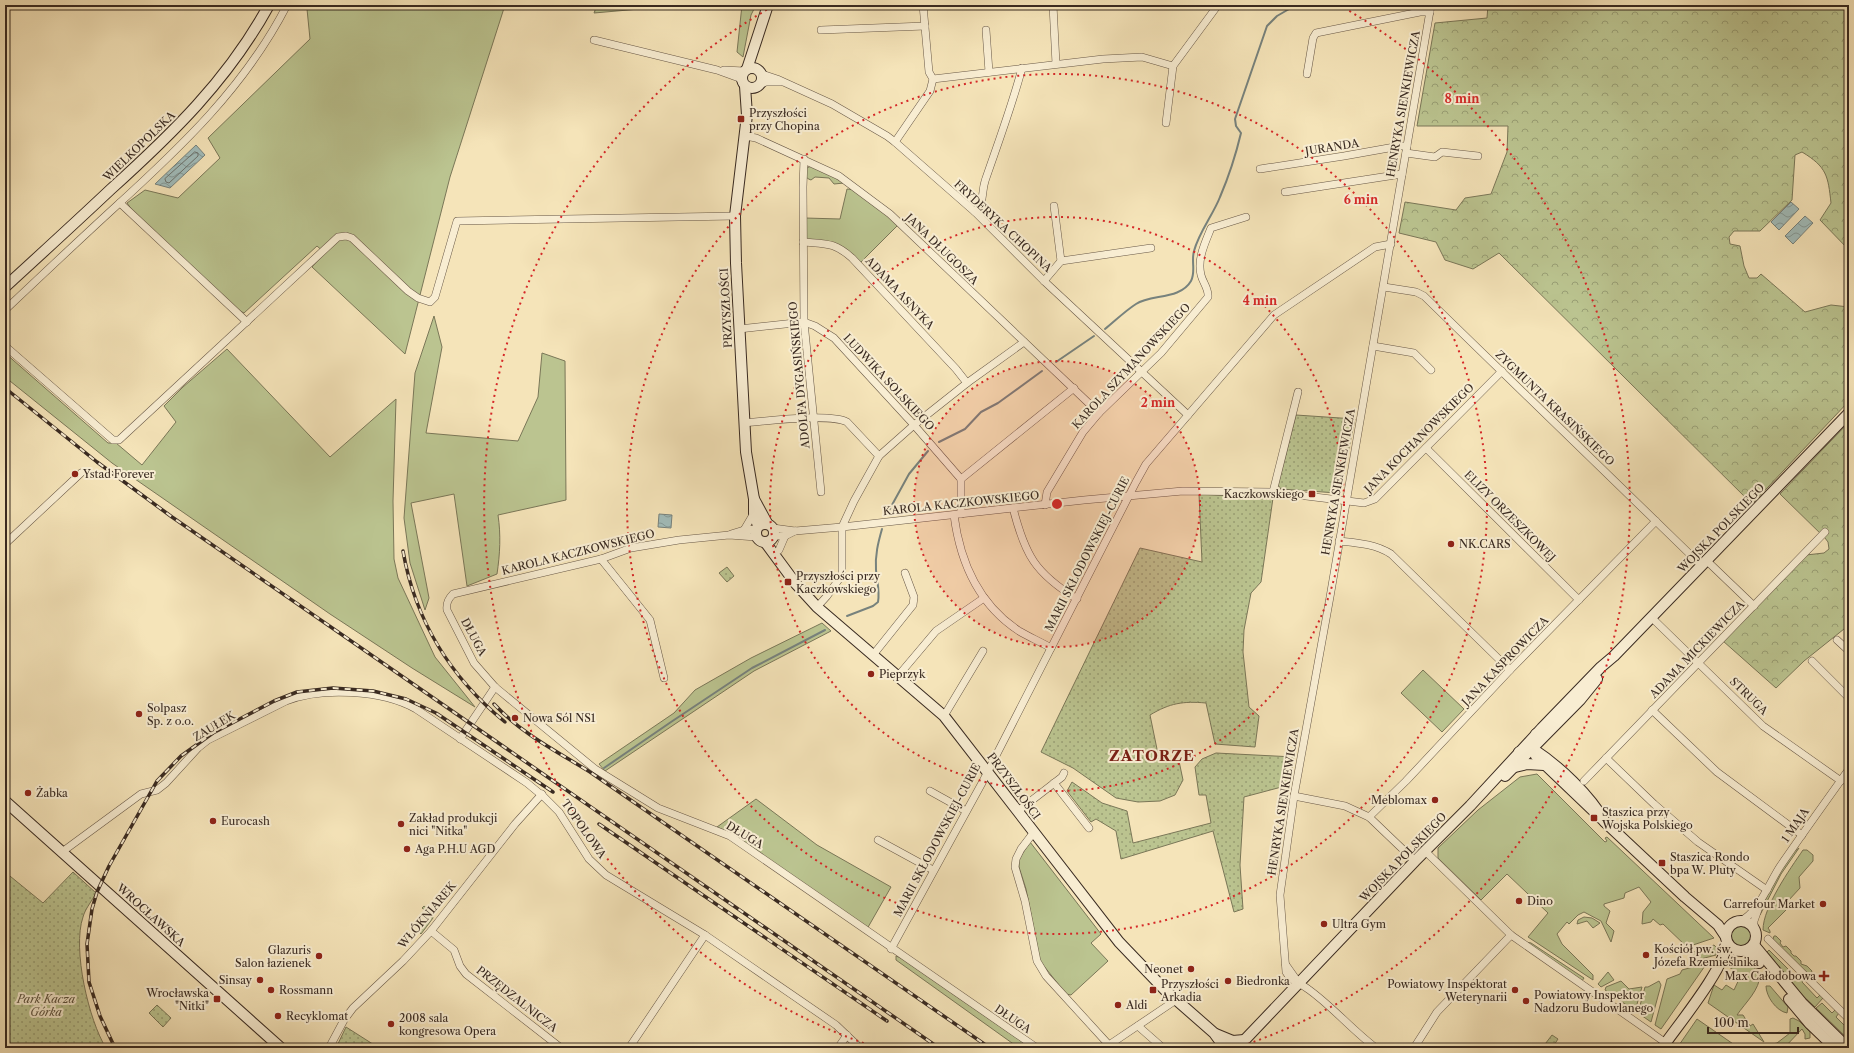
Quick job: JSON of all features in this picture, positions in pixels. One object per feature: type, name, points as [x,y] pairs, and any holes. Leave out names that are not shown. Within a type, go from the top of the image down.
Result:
[{"type":"street","name":"WIELKOPOLSKA","points":[[5,287],[162,144],[202,100],[236,58],[269,5]]},
{"type":"street","points":[[5,310],[174,152],[214,111],[250,65],[287,5]]},
{"type":"street","name":"PRZYSZŁOŚCI","points":[[748,115],[745,77],[768,5]]},
{"type":"street","points":[[923,5],[928,72],[933,79]]},
{"type":"street","points":[[1053,5],[1056,64]]},
{"type":"street","points":[[1166,124],[1173,66],[1218,5]]},
{"type":"street","points":[[1307,74],[1313,38],[1316,33],[1430,9]]},
{"type":"street","name":"HENRYKA SIENKIEWICZA","points":[[1298,982],[1286,964],[1280,894],[1294,796],[1384,286],[1430,9]]},
{"type":"street","points":[[821,30],[925,26]]},
{"type":"street","points":[[986,30],[990,72]]},
{"type":"street","points":[[594,40],[717,70],[739,78],[745,77],[755,68],[760,79],[752,88],[745,77]]},
{"type":"street","name":"PRZYSZŁOŚCI","points":[[754,499],[749,474],[744,423],[735,216],[748,115],[760,79],[756,43]]},
{"type":"street","points":[[933,79],[1056,64],[1142,57],[1173,66]]},
{"type":"street","points":[[975,212],[981,205],[983,188],[1012,106],[1022,68]]},
{"type":"street","name":"FRYDERYKA CHOPINA","points":[[760,79],[766,82],[783,82],[832,104],[895,142],[975,212],[1044,281],[1188,415]]},
{"type":"street","points":[[895,142],[930,90],[933,79]]},
{"type":"street","name":"JANA DŁUGOSZA","points":[[745,136],[756,138],[839,176],[890,214],[1099,413]]},
{"type":"street","name":"JURANDA","points":[[1260,169],[1400,146],[1407,150],[1435,157],[1442,152],[1478,156]]},
{"type":"street","name":"ADOLFA DYGASIŃSKIEGO","points":[[804,159],[804,322],[820,492]]},
{"type":"street","points":[[1285,192],[1402,174]]},
{"type":"street","points":[[120,202],[246,322]]},
{"type":"street","points":[[1054,206],[1061,261]]},
{"type":"street","points":[[5,346],[112,440],[119,440],[338,237],[346,236],[352,238],[408,291],[418,298],[430,302],[435,297],[457,221],[735,216]]},
{"type":"street","name":"KAROLA SZYMANOWSKIEGO","points":[[1045,505],[1047,492],[1054,478],[1083,432],[1099,413],[1161,352],[1208,297],[1209,292],[1201,275],[1200,266],[1201,256],[1211,228],[1246,217]]},
{"type":"street","name":"ADAMA ASNYKA","points":[[803,242],[829,244],[841,248],[847,253],[956,369],[967,383]]},
{"type":"street","name":"MARII SKŁODOWSKIEJ-CURIE","points":[[891,948],[966,811],[1146,464],[1274,315],[1376,248],[1391,244]]},
{"type":"street","points":[[1044,281],[1061,261],[1151,248]]},
{"type":"street","name":"ZYGMUNTA KRASIŃSKIEGO","points":[[1384,286],[1416,292],[1424,296],[1656,521],[1754,606]]},
{"type":"street","points":[[739,329],[804,322]]},
{"type":"street","name":"LUDWIKA SOLSKIEGO","points":[[804,322],[815,326],[834,338],[914,425],[961,479]]},
{"type":"street","points":[[817,607],[842,575],[842,527],[854,501],[879,456],[914,425],[967,383],[1024,342]]},
{"type":"street","points":[[1373,346],[1414,353],[1431,370]]},
{"type":"street","name":"JANA KOCHANOWSKIEGO","points":[[1346,502],[1368,503],[1374,499],[1502,371]]},
{"type":"street","points":[[1051,648],[1019,631],[996,611],[984,598],[972,579],[959,548],[957,514],[961,479],[1074,388]]},
{"type":"street","points":[[1273,492],[1298,392]]},
{"type":"street","name":"WOJSKA POLSKIEGO","points":[[1237,1048],[1298,982],[1470,806],[1519,752],[1849,413]]},
{"type":"street","points":[[744,423],[836,419],[847,422],[879,456]]},
{"type":"street","name":"ELIZY ORZESZKOWEJ","points":[[1426,448],[1579,600]]},
{"type":"street","points":[[5,544],[80,473]]},
{"type":"street","name":"KAROLA KACZKOWSKIEGO","points":[[447,610],[446,605],[448,598],[454,594],[601,559],[631,548],[680,540],[842,527],[1045,505],[1130,494],[1183,490],[1273,492],[1346,502]]},
{"type":"street","points":[[754,499],[754,513],[765,533],[779,550],[782,566]]},
{"type":"street","points":[[754,499],[765,533]]},
{"type":"street","points":[[1013,508],[1024,545],[1031,560],[1050,580],[1077,599]]},
{"type":"street","points":[[744,530],[754,513]]},
{"type":"street","name":"JANA KASPROWICZA","points":[[1369,817],[1406,781],[1510,670],[1656,521]]},
{"type":"street","name":"KAROLA KACZKOWSKIEGO","points":[[729,535],[744,530],[785,536],[795,531]]},
{"type":"street","name":"ADAMA MICKIEWICZA","points":[[1584,781],[1825,532]]},
{"type":"street","name":"PRZYSZŁOŚCI","points":[[765,533],[782,566],[817,607],[944,716],[1119,942],[1176,1000],[1214,1033],[1225,1048]]},
{"type":"street","points":[[779,550],[785,536]]},
{"type":"street","points":[[1339,541],[1373,546],[1381,548],[1391,554],[1510,670]]},
{"type":"street","points":[[601,559],[650,620],[664,678]]},
{"type":"street","points":[[873,655],[913,605],[914,597],[905,573]]},
{"type":"street","points":[[898,676],[936,631],[984,598]]},
{"type":"street","name":"DŁUGA","points":[[447,610],[474,663],[496,687],[595,769],[658,808],[730,836],[1037,1048]]},
{"type":"street","name":"STRUGA","points":[[1651,617],[1767,728],[1841,781]]},
{"type":"street","points":[[1837,640],[1849,651]]},
{"type":"street","points":[[944,716],[983,651]]},
{"type":"street","name":"WOJSKA POLSKIEGO","points":[[1470,806],[1515,767],[1548,734],[1580,700],[1610,659]]},
{"type":"street","points":[[1812,661],[1849,698]]},
{"type":"street","points":[[460,738],[496,687]]},
{"type":"street","name":"ZAUŁEK","points":[[62,852],[141,794],[157,790],[198,748],[208,740],[286,700],[310,694],[333,692],[379,697],[408,704]]},
{"type":"street","name":"TOPOLOWA","points":[[408,704],[542,794],[559,812],[583,851],[598,868],[617,883],[705,935],[820,1014],[847,1035],[860,1048]]},
{"type":"street","points":[[1652,710],[1717,772],[1802,835]]},
{"type":"street","points":[[1425,851],[1511,935],[1664,1045],[1714,974],[1727,950],[1723,930],[1704,911],[1685,897],[1605,822],[1546,762],[1536,756],[1533,749],[1537,734]]},
{"type":"street","points":[[1546,762],[1544,746],[1548,734]]},
{"type":"street","points":[[1519,752],[1533,749]]},
{"type":"street","points":[[1606,758],[1692,837],[1767,890]]},
{"type":"street","points":[[1515,767],[1546,762]]},
{"type":"street","name":"1 MAJA","points":[[1736,922],[1747,918],[1767,890],[1778,870],[1849,769]]},
{"type":"street","points":[[1018,811],[1054,783],[1064,773]]},
{"type":"street","points":[[1054,783],[1089,828]]},
{"type":"street","points":[[930,791],[966,811]]},
{"type":"street","name":"WŁÓKNIAREK","points":[[329,1048],[352,1008],[403,961],[431,931],[515,824],[542,794]]},
{"type":"street","points":[[1294,796],[1345,806],[1369,817],[1415,861]]},
{"type":"street","name":"WROCŁAWSKA","points":[[5,801],[281,1048]]},
{"type":"street","points":[[1034,832],[1021,848],[1016,859],[1015,867],[1025,901],[1037,961],[1046,976],[1108,1047],[1176,1000]]},
{"type":"street","points":[[878,840],[934,870]]},
{"type":"street","name":"1 MAJA","points":[[1754,929],[1754,921],[1763,896]]},
{"type":"street","points":[[1704,911],[1726,922],[1748,923],[1754,929],[1756,937],[1747,949],[1733,954],[1714,974]]},
{"type":"street","points":[[1736,922],[1728,929],[1726,940],[1732,949],[1747,949],[1848,1048]]},
{"type":"street","name":"PRZĘDZALNICZA","points":[[431,931],[454,950],[460,966],[466,974],[561,1048]]},
{"type":"street","points":[[629,1048],[705,935]]},
{"type":"street","points":[[1414,1048],[1437,1012],[1511,935]]},
{"type":"street","points":[[1768,939],[1849,1019]]},
{"type":"street","points":[[1747,949],[1806,1019],[1836,1048]]},
{"type":"street","points":[[1298,982],[1311,991],[1376,1048]]},
{"type":"street","points":[[1138,1026],[1163,1048]]},
{"type":"street","name":"PRZYSZŁOŚCI","points":[[1214,1033],[1232,1041],[1244,1040]]},
{"type":"street","points":[[838,1048],[847,1035]]},
{"type":"green space","points":[[308,5],[505,5],[450,177],[405,354],[312,267],[325,253],[317,246],[244,313],[236,309],[132,210],[127,203],[145,190],[178,198],[220,158],[208,138],[310,39],[307,9]]},
{"type":"green space","points":[[597,5],[664,5],[662,7],[594,13]]},
{"type":"green space","points":[[742,5],[756,5],[751,15],[743,57],[737,52]]},
{"type":"green space","points":[[1488,5],[1849,5],[1849,250],[1820,220],[1831,203],[1829,186],[1825,173],[1817,162],[1802,152],[1795,155],[1792,200],[1760,231],[1734,231],[1729,237],[1730,244],[1740,246],[1744,266],[1749,278],[1757,278],[1761,274],[1805,312],[1831,305],[1849,307],[1849,401],[1752,504],[1499,253],[1473,269],[1445,260],[1436,242],[1399,233],[1405,202],[1456,210],[1465,198],[1491,194],[1507,152],[1508,126],[1417,126],[1435,23],[1487,18]]},
{"type":"green space","points":[[813,165],[844,183],[834,184],[829,178],[815,177],[811,180],[809,179],[806,176],[805,169]]},
{"type":"green space","points":[[847,189],[857,190],[898,225],[860,263],[842,247],[806,243],[805,218],[840,219]]},
{"type":"green space","points":[[434,316],[442,347],[426,433],[518,441],[538,397],[542,353],[565,361],[566,500],[498,515],[500,544],[497,574],[467,586],[454,494],[411,503],[429,598],[425,610],[410,563],[404,518],[415,373]]},
{"type":"green space","points":[[227,349],[330,457],[396,399],[393,501],[394,559],[398,578],[435,657],[475,707],[330,614],[112,463],[5,377],[5,353],[108,443],[116,443],[142,465],[176,422],[164,406],[183,387]]},
{"type":"green space","points":[[1296,415],[1355,419],[1340,491],[1337,493],[1281,489],[1278,485]]},
{"type":"green space","points":[[1849,422],[1849,625],[1804,661],[1776,688],[1723,641],[1806,555],[1824,553],[1829,549],[1828,542],[1825,538],[1780,494]]},
{"type":"green space","points":[[1199,494],[1273,498],[1261,582],[1251,593],[1244,630],[1243,652],[1249,707],[1259,716],[1255,747],[1215,744],[1206,703],[1190,702],[1170,705],[1150,715],[1158,754],[1164,760],[1179,761],[1183,780],[1175,795],[1160,801],[1138,802],[1116,798],[1073,768],[1041,752],[1140,548],[1202,562]]},
{"type":"green space","points":[[727,567],[734,576],[727,582],[719,573]]},
{"type":"green space","points":[[822,623],[831,631],[754,671],[605,771],[599,764],[674,713],[695,690],[751,658]]},
{"type":"green space","points":[[1423,670],[1464,709],[1442,732],[1401,693]]},
{"type":"green space","points":[[1216,753],[1294,757],[1289,785],[1244,797],[1240,865],[1243,909],[1234,912],[1213,831],[1121,859],[1116,831],[1096,819],[1091,822],[1067,791],[1072,782],[1102,803],[1127,811],[1133,843],[1211,823],[1206,795],[1199,795],[1195,767],[1202,759]]},
{"type":"green space","points":[[1537,774],[1605,842],[1607,841],[1605,838],[1607,837],[1714,938],[1687,947],[1663,924],[1660,925],[1653,919],[1651,922],[1642,924],[1643,912],[1651,902],[1639,887],[1625,893],[1624,898],[1604,904],[1604,906],[1610,911],[1606,923],[1614,931],[1611,942],[1601,921],[1584,912],[1578,915],[1569,924],[1567,922],[1557,934],[1562,944],[1593,975],[1593,980],[1528,937],[1548,913],[1507,874],[1481,900],[1438,858],[1438,848],[1478,810],[1520,777]]},
{"type":"green space","points":[[756,799],[817,845],[891,887],[867,929],[729,833],[717,827]]},
{"type":"green space","points":[[1030,842],[1101,934],[1091,943],[1108,961],[1071,995],[1066,994],[1040,961],[1026,889],[1019,867],[1019,859]]},
{"type":"green space","points":[[1799,848],[1781,874],[1760,915],[1759,914],[1766,898],[1781,869],[1793,853]]},
{"type":"green space","points":[[1803,850],[1807,850],[1813,855],[1813,861],[1799,877],[1800,888],[1788,901],[1790,906],[1768,928],[1770,933],[1763,930],[1767,910],[1778,888]]},
{"type":"green space","name":"Park Kacza Górka","points":[[5,872],[43,903],[73,872],[96,893],[85,911],[80,931],[81,965],[88,1003],[106,1048],[5,1048]]},
{"type":"green space","points":[[424,906],[431,912],[433,918],[421,934],[419,932],[428,921],[428,913],[422,908]]},
{"type":"green space","points":[[1584,917],[1592,918],[1600,923],[1593,928],[1587,921],[1577,924],[1578,920]]},
{"type":"green space","points":[[1741,926],[1748,929],[1751,936],[1748,943],[1741,946],[1734,943],[1731,936],[1734,929]]},
{"type":"green space","points":[[1774,936],[1781,941],[1780,943],[1783,947],[1786,946],[1794,956],[1801,961],[1801,964],[1807,966],[1812,971],[1811,973],[1807,973],[1773,939]]},
{"type":"green space","points":[[1526,942],[1531,943],[1584,978],[1582,981]]},
{"type":"green space","points":[[1714,945],[1717,948],[1716,955],[1693,961],[1690,958],[1691,953]]},
{"type":"green space","points":[[1769,950],[1798,979],[1801,976],[1805,979],[1802,982],[1817,998],[1820,995],[1823,998],[1815,1007],[1801,994],[1767,952]]},
{"type":"green space","points":[[896,956],[1031,1048],[1019,1048],[896,960]]},
{"type":"green space","points":[[1749,962],[1760,974],[1758,985],[1752,996],[1737,1015],[1743,1015],[1750,1026],[1753,1024],[1764,1042],[1708,1003],[1714,985],[1722,990],[1726,985],[1734,990],[1741,975],[1729,967],[1733,963]]},
{"type":"green space","points":[[1707,963],[1661,1029],[1655,1025],[1667,979],[1680,974],[1682,970]]},
{"type":"green space","points":[[1608,972],[1614,980],[1601,987],[1598,984]]},
{"type":"green space","points":[[1621,981],[1629,989],[1642,987],[1635,1011],[1605,990],[1606,987]]},
{"type":"green space","points":[[1659,981],[1661,985],[1651,1022],[1638,1013],[1645,987]]},
{"type":"green space","points":[[1766,986],[1770,986],[1788,1007],[1787,1013],[1783,1012],[1772,1002],[1766,990]]},
{"type":"green space","points":[[1822,1003],[1832,1013],[1835,1010],[1839,1013],[1836,1017],[1849,1030],[1849,1040],[1816,1008]]},
{"type":"green space","points":[[157,1005],[171,1018],[163,1027],[149,1013]]},
{"type":"green space","points":[[1793,1018],[1799,1021],[1810,1032],[1810,1038],[1805,1039],[1805,1034],[1802,1029],[1784,1048],[1773,1048],[1768,1045],[1777,1043],[1790,1033],[1790,1019]]},
{"type":"green space","points":[[1697,1019],[1739,1048],[1677,1048]]},
{"type":"green space","points":[[346,1027],[379,1048],[336,1048]]},
{"type":"green space","points":[[1552,1035],[1558,1039],[1552,1048],[1542,1048]]},
{"type":"water","points":[[196,145],[205,155],[170,188],[155,184]]},
{"type":"water","points":[[1791,202],[1799,209],[1779,230],[1771,222]]},
{"type":"water","points":[[1805,216],[1813,223],[1793,244],[1785,236]]},
{"type":"water","points":[[659,514],[672,515],[671,528],[658,527]]},
{"type":"waterway","points":[[1105,329],[1136,304],[1149,299],[1173,294],[1186,287],[1191,281],[1193,274],[1193,255],[1196,244],[1217,204],[1235,157],[1241,133],[1236,126],[1235,119],[1267,26],[1277,16],[1296,5]]},
{"type":"waterway","points":[[1056,362],[1094,336]]},
{"type":"waterway","points":[[939,442],[965,429],[981,412],[998,403],[1042,371]]},
{"type":"waterway","points":[[887,514],[909,474],[928,451]]},
{"type":"waterway","points":[[847,616],[873,606],[878,602],[879,590],[876,559],[882,529]]},
{"type":"waterway","points":[[604,768],[752,668],[825,630]]},
{"type":"railway","points":[[5,388],[97,462],[172,517],[939,1048]]},
{"type":"railway","points":[[403,551],[416,601],[438,646],[452,667],[468,686],[505,722]]},
{"type":"railway","points":[[115,1048],[100,1016],[89,982],[87,944],[92,909],[97,892],[109,866],[157,781],[181,756],[213,733],[274,701],[297,692],[333,688],[373,691],[406,699],[436,713],[553,792]]},
{"type":"railway","points":[[494,704],[505,715],[528,733],[590,772],[990,1048]]},
{"type":"railway","points":[[599,824],[887,1021]]},
{"type":"place","name":"Przyszłości przy Chopina","points":[[741,119]]},
{"type":"place","name":"Ystad Forever","points":[[75,474]]},
{"type":"place","name":"Kaczkowskiego","points":[[1312,494]]},
{"type":"place","name":"NK.CARS","points":[[1451,544]]},
{"type":"place","name":"Przyszłości przy Kaczkowskiego","points":[[788,582]]},
{"type":"place","name":"Pieprzyk","points":[[871,674]]},
{"type":"place","name":"Solpasz Sp. z o.o.","points":[[139,714]]},
{"type":"place","name":"Nowa Sól NS1","points":[[515,718]]},
{"type":"place","name":"Żabka","points":[[28,793]]},
{"type":"place","name":"Meblomax","points":[[1435,800]]},
{"type":"place","name":"Staszica przy Wojska Polskiego","points":[[1594,818]]},
{"type":"place","name":"Eurocash","points":[[213,821]]},
{"type":"place","name":"Zakład produkcji nici \"Nitka\"","points":[[401,824]]},
{"type":"place","name":"Aga P.H.U AGD","points":[[407,849]]},
{"type":"place","name":"Staszica Rondo bpa W. Pluty","points":[[1662,863]]},
{"type":"place","name":"Dino","points":[[1519,901]]},
{"type":"place","name":"Carrefour Market","points":[[1823,904]]},
{"type":"place","name":"Ultra Gym","points":[[1324,924]]},
{"type":"place","name":"Kościół pw. św. Józefa Rzemieślnika","points":[[1646,955]]},
{"type":"place","name":"Glazuris Salon łazienek","points":[[319,956]]},
{"type":"place","name":"Neonet","points":[[1191,969]]},
{"type":"place","name":"Max Całodobowa","points":[[1824,976]]},
{"type":"place","name":"Sinsay","points":[[260,980]]},
{"type":"place","name":"Biedronka","points":[[1228,981]]},
{"type":"place","name":"Rossmann","points":[[271,990]]},
{"type":"place","name":"Przyszłości Arkadia","points":[[1153,990]]},
{"type":"place","name":"Powiatowy Inspektorat Weterynarii","points":[[1515,990]]},
{"type":"place","name":"Wrocławska \"Nitki\"","points":[[217,999]]},
{"type":"place","name":"Powiatowy Inspektor Nadzoru Budowlanego","points":[[1526,1001]]},
{"type":"place","name":"Aldi","points":[[1118,1005]]},
{"type":"place","name":"Recyklomat","points":[[278,1016]]},
{"type":"place","name":"2008 sala kongresowa Opera","points":[[391,1024]]},
{"type":"district","name":"ZATORZE","points":[[1152,756]]}]
